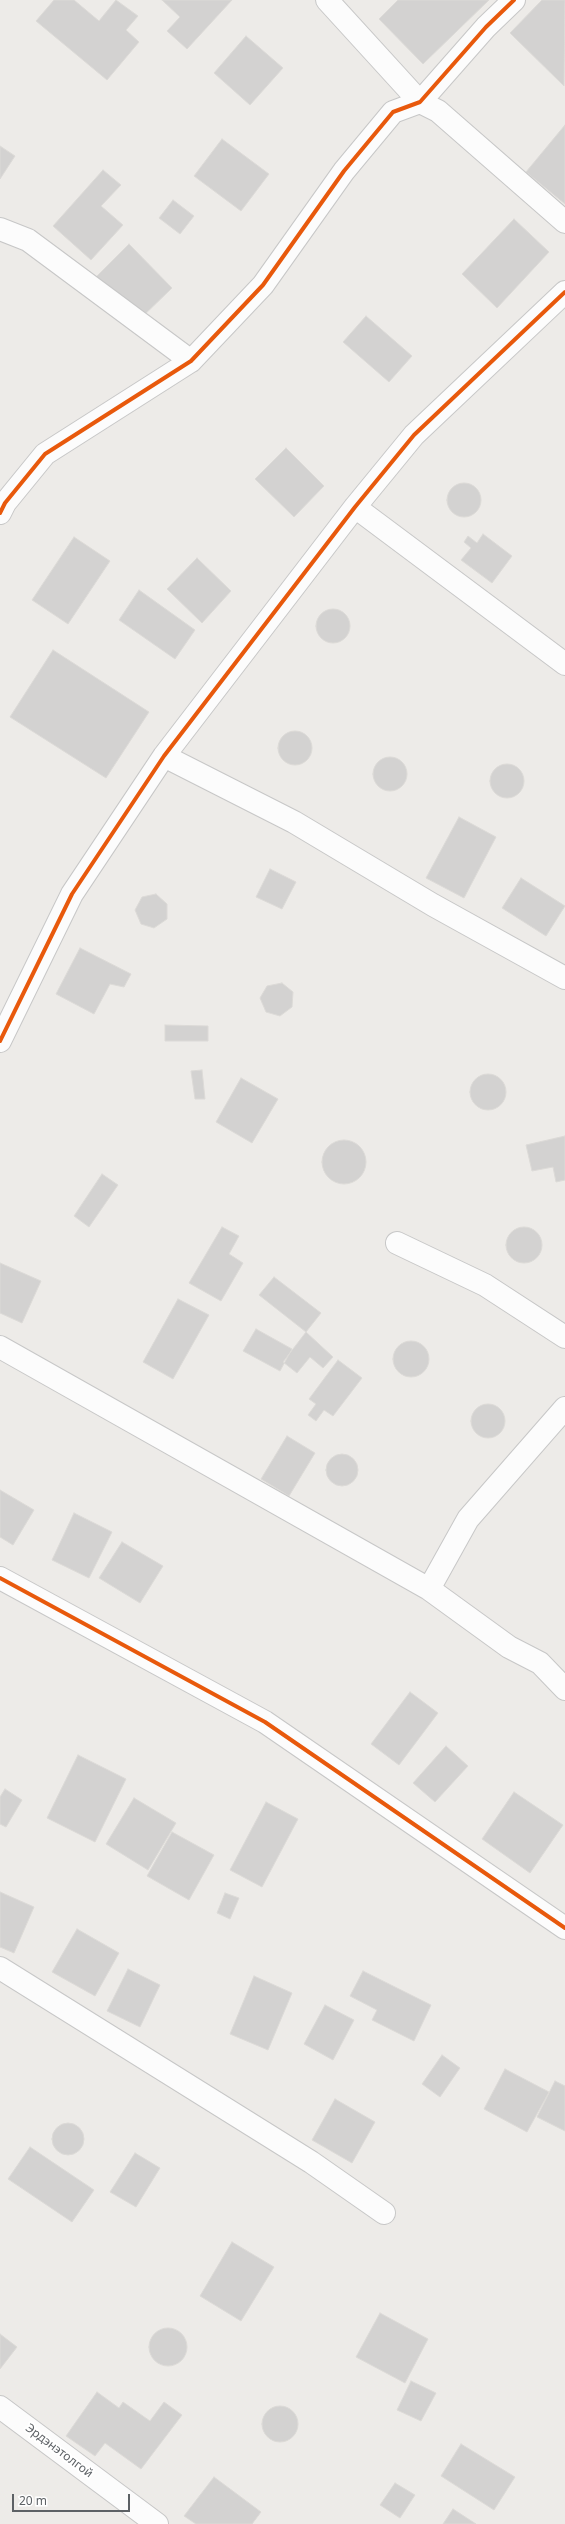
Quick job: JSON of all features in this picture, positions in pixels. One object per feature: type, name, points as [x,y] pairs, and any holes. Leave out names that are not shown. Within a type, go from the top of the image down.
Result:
[{"type":"street","points":[[327,0],[420,102],[438,111],[565,222]]},
{"type":"street","points":[[0,513],[5,503],[45,454],[191,361],[263,285],[344,171],[393,112],[420,102],[486,27],[514,0]]},
{"type":"street","points":[[0,229],[28,240],[191,361]]},
{"type":"street","points":[[0,1041],[72,894],[164,756],[355,506],[414,435],[565,292]]},
{"type":"street","points":[[355,506],[565,664]]},
{"type":"street","points":[[164,756],[294,822],[433,905],[565,978]]},
{"type":"street","points":[[397,1243],[485,1285],[565,1337]]},
{"type":"street","points":[[0,1347],[429,1589],[509,1647],[540,1663],[565,1689]]},
{"type":"street","points":[[429,1589],[468,1519],[565,1408]]},
{"type":"street","points":[[0,1578],[265,1722],[565,1928]]},
{"type":"street","points":[[0,1968],[311,2162],[384,2213]]},
{"type":"street","name":"Эрдэнэтолгой","points":[[0,2407],[158,2524]]},
{"type":"building","points":[[54,0],[74,0],[99,21],[116,0],[138,16],[126,30],[139,42],[107,80],[36,21]]},
{"type":"building","points":[[162,0],[232,0],[187,49],[167,31],[180,17]]},
{"type":"building","points":[[398,0],[489,0],[423,64],[379,19]]},
{"type":"building","points":[[542,0],[565,0],[564,86],[510,33]]},
{"type":"building","points":[[246,36],[283,68],[250,105],[214,73]]},
{"type":"building","points":[[565,125],[565,204],[526,172]]},
{"type":"building","points":[[222,139],[269,174],[241,211],[194,176]]},
{"type":"building","points":[[0,146],[15,156],[0,179]]},
{"type":"building","points":[[103,170],[121,185],[101,206],[123,225],[91,260],[53,226]]},
{"type":"building","points":[[173,200],[194,216],[180,234],[159,218]]},
{"type":"building","points":[[514,219],[549,252],[497,308],[462,274]]},
{"type":"building","points":[[129,244],[172,288],[139,320],[96,277]]},
{"type":"building","points":[[366,316],[412,356],[389,382],[343,342]]},
{"type":"building","points":[[286,448],[324,486],[294,517],[255,479]]},
{"type":"building","points":[[461,483],[467,483],[476,488],[480,494],[480,506],[476,512],[467,517],[461,517],[452,512],[447,503],[447,497],[452,488]]},
{"type":"building","points":[[483,534],[512,556],[492,583],[461,560],[471,548],[464,542],[468,536],[477,543]]},
{"type":"building","points":[[74,537],[110,561],[68,624],[32,600]]},
{"type":"building","points":[[197,558],[231,591],[202,623],[167,589]]},
{"type":"building","points":[[139,590],[195,630],[175,659],[119,620]]},
{"type":"building","points":[[330,609],[336,609],[345,614],[349,620],[349,632],[345,638],[336,643],[330,643],[321,638],[316,629],[316,623],[321,614]]},
{"type":"building","points":[[53,650],[149,712],[106,778],[10,717]]},
{"type":"building","points":[[292,731],[298,731],[307,736],[311,742],[311,754],[307,760],[298,765],[292,765],[283,760],[278,751],[278,745],[283,736]]},
{"type":"building","points":[[387,757],[393,757],[402,762],[406,768],[406,780],[402,786],[393,791],[387,791],[378,786],[373,777],[373,771],[378,762]]},
{"type":"building","points":[[504,764],[510,764],[519,769],[523,775],[523,787],[519,793],[510,798],[504,798],[495,793],[490,784],[490,778],[495,769]]},
{"type":"building","points":[[459,817],[496,837],[464,898],[426,878]]},
{"type":"building","points":[[270,869],[296,882],[282,909],[256,897]]},
{"type":"building","points":[[521,878],[565,906],[546,936],[502,908]]},
{"type":"building","points":[[156,894],[167,904],[167,919],[154,928],[141,924],[135,910],[142,897]]},
{"type":"building","points":[[80,948],[131,974],[124,987],[110,984],[94,1014],[56,994]]},
{"type":"building","points":[[282,983],[293,992],[292,1007],[280,1016],[266,1012],[260,998],[267,986]]},
{"type":"building","points":[[165,1025],[208,1026],[208,1041],[165,1041]]},
{"type":"building","points":[[202,1070],[205,1099],[195,1099],[191,1071]]},
{"type":"building","points":[[492,1074],[501,1079],[505,1085],[505,1099],[501,1105],[492,1110],[484,1110],[475,1105],[471,1099],[470,1088],[475,1079],[481,1075]]},
{"type":"building","points":[[241,1078],[278,1099],[252,1143],[216,1122]]},
{"type":"building","points":[[565,1136],[565,1180],[556,1182],[553,1167],[532,1171],[526,1145]]},
{"type":"building","points":[[340,1140],[348,1140],[360,1146],[366,1158],[366,1166],[360,1178],[348,1184],[340,1184],[328,1178],[322,1166],[322,1158],[328,1146]]},
{"type":"building","points":[[102,1174],[118,1185],[89,1227],[74,1216]]},
{"type":"building","points":[[222,1227],[239,1236],[229,1254],[243,1263],[221,1301],[189,1283]]},
{"type":"building","points":[[524,1227],[537,1232],[542,1245],[537,1258],[524,1263],[511,1258],[506,1245],[511,1232]]},
{"type":"building","points":[[0,1263],[41,1281],[22,1323],[0,1313]]},
{"type":"building","points":[[274,1277],[321,1313],[306,1332],[259,1295]]},
{"type":"building","points":[[178,1299],[209,1315],[173,1379],[143,1362]]},
{"type":"building","points":[[256,1329],[292,1349],[280,1371],[243,1351]]},
{"type":"building","points":[[306,1332],[333,1357],[323,1368],[310,1357],[297,1373],[283,1362]]},
{"type":"building","points":[[415,1341],[424,1346],[428,1352],[428,1366],[424,1372],[415,1377],[407,1377],[398,1372],[394,1366],[393,1355],[398,1346],[404,1342]]},
{"type":"building","points":[[338,1360],[362,1378],[333,1416],[324,1410],[316,1421],[308,1415],[316,1404],[309,1399]]},
{"type":"building","points":[[491,1404],[500,1409],[504,1414],[504,1428],[500,1433],[495,1437],[485,1438],[481,1437],[472,1428],[471,1418],[472,1414],[481,1405]]},
{"type":"building","points":[[287,1436],[315,1453],[289,1496],[261,1479]]},
{"type":"building","points":[[342,1454],[351,1457],[355,1461],[358,1470],[355,1479],[351,1483],[342,1486],[333,1483],[329,1479],[326,1470],[329,1461],[333,1457]]},
{"type":"building","points":[[0,1490],[34,1510],[13,1545],[0,1537]]},
{"type":"building","points":[[74,1513],[112,1532],[89,1578],[52,1560]]},
{"type":"building","points":[[122,1542],[163,1566],[140,1603],[99,1578]]},
{"type":"building","points":[[410,1692],[438,1713],[399,1765],[371,1744]]},
{"type":"building","points":[[446,1746],[468,1766],[435,1802],[413,1783]]},
{"type":"building","points":[[78,1755],[126,1779],[95,1842],[47,1818]]},
{"type":"building","points":[[5,1789],[22,1800],[6,1827],[0,1824],[0,1797]]},
{"type":"building","points":[[514,1792],[563,1825],[530,1873],[482,1839]]},
{"type":"building","points":[[134,1798],[176,1823],[148,1870],[106,1844]]},
{"type":"building","points":[[266,1802],[298,1819],[262,1887],[230,1870]]},
{"type":"building","points":[[172,1832],[214,1855],[189,1900],[147,1876]]},
{"type":"building","points":[[0,1892],[34,1907],[14,1953],[0,1947]]},
{"type":"building","points":[[225,1893],[239,1898],[230,1919],[217,1913]]},
{"type":"building","points":[[77,1929],[119,1953],[95,1996],[52,1972]]},
{"type":"building","points":[[128,1969],[160,1985],[140,2027],[107,2011]]},
{"type":"building","points":[[363,1971],[431,2005],[414,2041],[372,2020],[377,2010],[350,1996]]},
{"type":"building","points":[[254,1976],[292,1993],[268,2050],[230,2034]]},
{"type":"building","points":[[325,2005],[354,2020],[333,2060],[304,2044]]},
{"type":"building","points":[[442,2055],[460,2068],[440,2097],[422,2084]]},
{"type":"building","points":[[505,2069],[549,2092],[527,2132],[484,2109]]},
{"type":"building","points":[[555,2081],[565,2086],[565,2131],[537,2117]]},
{"type":"building","points":[[335,2099],[375,2122],[352,2163],[312,2140]]},
{"type":"building","points":[[65,2123],[71,2123],[81,2130],[84,2139],[83,2145],[77,2152],[71,2155],[65,2155],[55,2148],[52,2142],[52,2136],[59,2126]]},
{"type":"building","points":[[30,2147],[94,2190],[72,2222],[8,2179]]},
{"type":"building","points":[[135,2153],[160,2168],[136,2207],[110,2192]]},
{"type":"building","points":[[232,2242],[274,2267],[241,2321],[200,2296]]},
{"type":"building","points":[[380,2313],[428,2339],[405,2383],[356,2357]]},
{"type":"building","points":[[168,2328],[178,2331],[184,2337],[187,2347],[184,2357],[178,2363],[168,2366],[158,2363],[152,2357],[149,2347],[152,2337],[158,2331]]},
{"type":"building","points":[[0,2334],[17,2347],[0,2369]]},
{"type":"building","points":[[411,2381],[436,2393],[421,2421],[397,2410]]},
{"type":"building","points":[[97,2392],[119,2408],[123,2402],[150,2421],[164,2402],[182,2415],[141,2469],[105,2443],[95,2456],[66,2436]]},
{"type":"building","points":[[283,2406],[293,2411],[297,2417],[297,2431],[293,2437],[287,2441],[277,2442],[267,2437],[263,2431],[262,2421],[267,2411],[273,2407]]},
{"type":"building","points":[[461,2444],[515,2477],[494,2510],[441,2476]]},
{"type":"building","points":[[214,2477],[261,2512],[252,2524],[196,2524],[184,2516]]},
{"type":"building","points":[[395,2483],[415,2495],[400,2518],[380,2505]]},
{"type":"building","points":[[453,2509],[476,2524],[443,2524]]},
{"type":"cycle path","points":[[0,513],[5,503],[45,454],[191,361],[263,285],[344,171],[393,112],[420,102],[486,27],[514,0]]},
{"type":"cycle path","points":[[0,1041],[72,894],[164,756],[355,507],[414,435],[565,292]]},
{"type":"cycle path","points":[[0,1578],[265,1722],[565,1928]]}]
